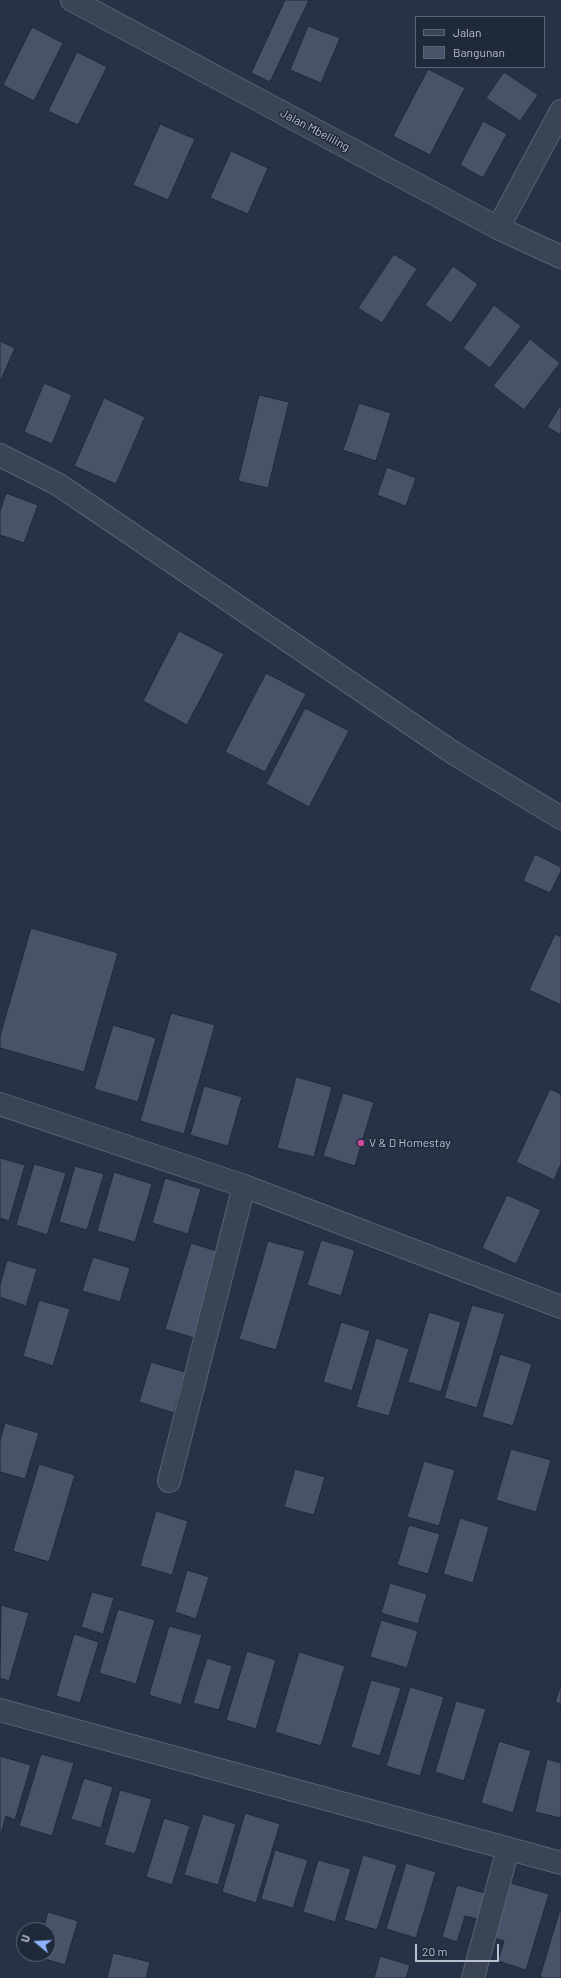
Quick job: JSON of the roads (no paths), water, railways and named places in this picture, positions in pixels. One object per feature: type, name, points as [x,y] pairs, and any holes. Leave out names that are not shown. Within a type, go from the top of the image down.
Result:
[{"type":"street","name":"Jalan Mbeliling","points":[[72,0],[498,228],[561,256]]},
{"type":"street","points":[[498,228],[561,111]]},
{"type":"street","points":[[0,454],[59,485],[455,754],[561,818]]},
{"type":"street","points":[[0,1104],[244,1186],[561,1307]]},
{"type":"street","points":[[169,1481],[244,1186]]},
{"type":"street","points":[[0,1710],[561,1863]]},
{"type":"street","points":[[472,1978],[508,1849]]},
{"type":"place","name":"V & D Homestay","points":[[361,1143]]}]
